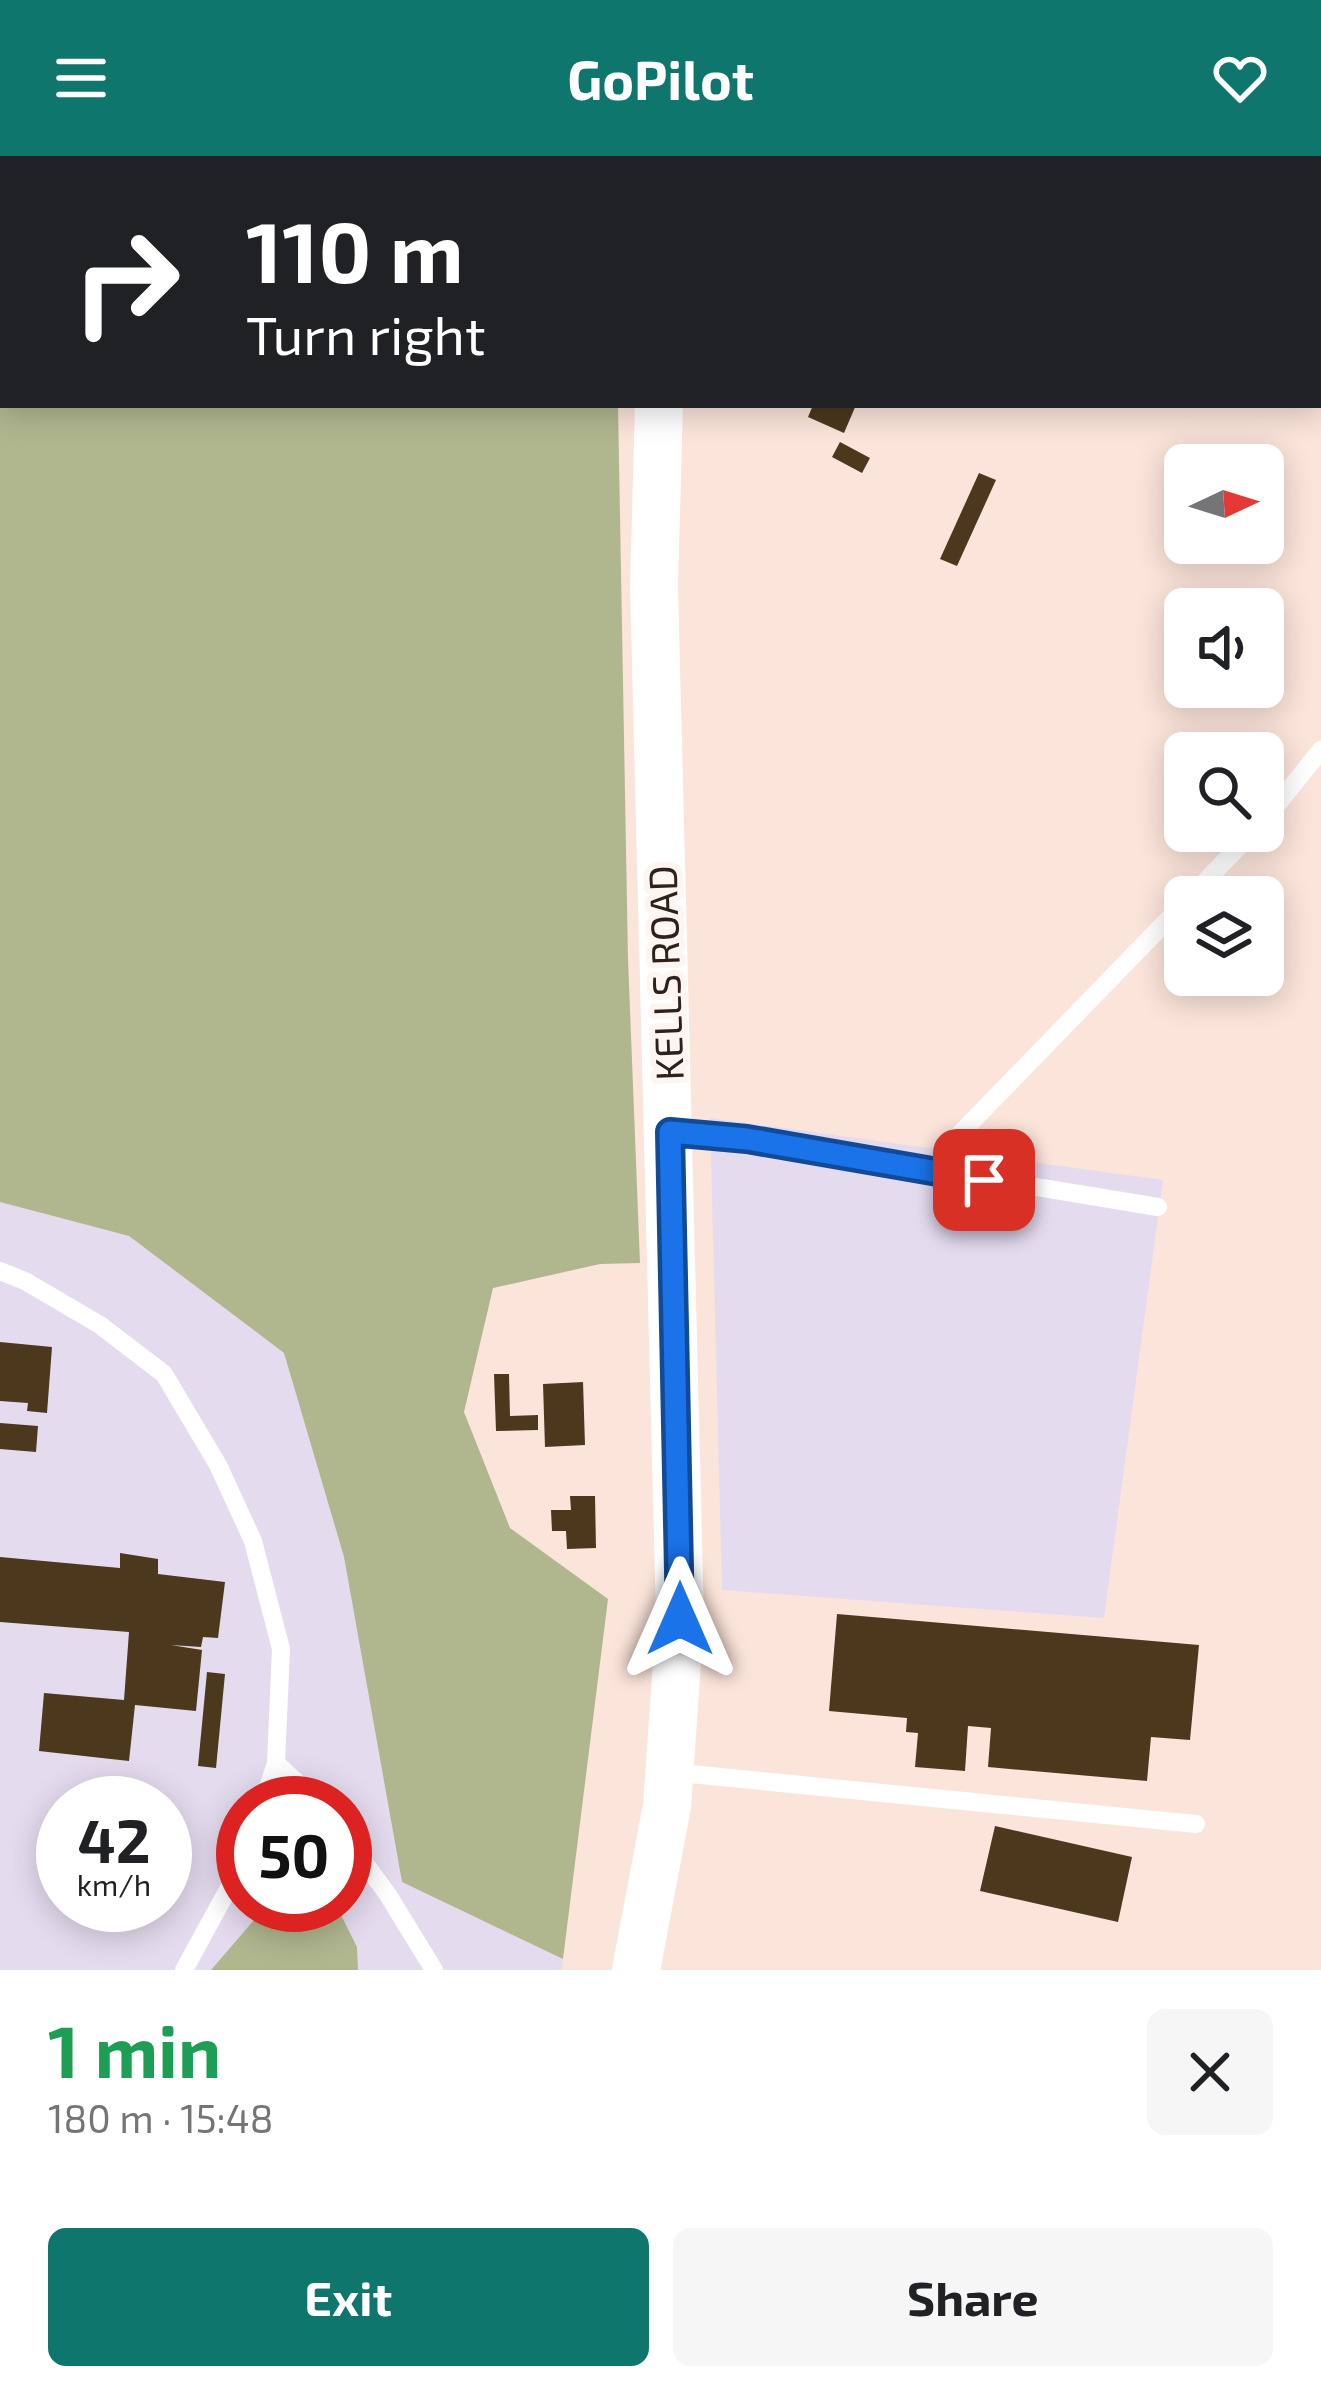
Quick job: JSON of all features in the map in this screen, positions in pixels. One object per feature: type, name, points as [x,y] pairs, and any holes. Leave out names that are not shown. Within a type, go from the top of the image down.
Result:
[{"type":"main road","name":"KELLS ROAD","points":[[636,1970],[667,1806],[680,1619],[654,586],[659,408]]},
{"type":"lane","points":[[1284,796],[1321,750]]},
{"type":"lane","points":[[1211,876],[1234,852]]},
{"type":"lane","points":[[940,1173],[953,1141],[1164,925]]},
{"type":"lane","points":[[670,1132],[747,1139],[1158,1207]]},
{"type":"lane","points":[[0,1271],[25,1280],[100,1325],[164,1374],[218,1465],[253,1541],[281,1649],[271,1776]]},
{"type":"lane","points":[[276,1763],[290,1776]]},
{"type":"lane","points":[[669,1772],[1196,1824]]},
{"type":"lane","points":[[372,1873],[434,1970]]},
{"type":"lane","points":[[184,1970],[216,1911]]},
{"type":"shaded area","points":[[710,1118],[1163,1180],[1104,1618],[722,1590]]},
{"type":"shaded area","points":[[0,1202],[129,1236],[284,1353],[344,1557],[402,1882],[563,1959],[562,1970],[0,1970]]},
{"type":"green space","points":[[0,408],[618,408],[628,959],[640,1263],[600,1264],[493,1288],[464,1412],[510,1528],[608,1599],[563,1959],[402,1882],[344,1557],[284,1353],[129,1236],[0,1202]]},
{"type":"green space","points":[[244,1932],[350,1932],[357,1947],[358,1970],[211,1970]]},
{"type":"building","points":[[812,408],[855,408],[844,433],[808,417]]},
{"type":"building","points":[[840,442],[870,458],[862,473],[832,457]]},
{"type":"building","points":[[979,473],[996,480],[957,566],[940,559]]},
{"type":"building","points":[[0,1342],[52,1347],[47,1413],[27,1411],[28,1403],[0,1401]]},
{"type":"building","points":[[494,1374],[509,1374],[510,1416],[538,1415],[538,1430],[496,1431]]},
{"type":"building","points":[[583,1382],[585,1445],[545,1447],[543,1384]]},
{"type":"building","points":[[0,1423],[38,1426],[36,1452],[0,1449]]},
{"type":"building","points":[[570,1496],[595,1496],[596,1548],[567,1549],[566,1531],[552,1531],[551,1510],[571,1510]]},
{"type":"building","points":[[120,1553],[158,1559],[158,1574],[225,1582],[218,1638],[203,1637],[201,1647],[171,1645],[202,1650],[196,1711],[135,1705],[129,1761],[39,1751],[44,1693],[124,1700],[129,1632],[0,1622],[0,1557],[120,1568]]},
{"type":"building","points":[[837,1614],[1199,1645],[1190,1740],[1151,1737],[1147,1781],[988,1767],[991,1728],[968,1726],[965,1771],[915,1767],[918,1733],[906,1732],[907,1718],[829,1711]]},
{"type":"building","points":[[207,1672],[225,1674],[216,1768],[198,1766]]},
{"type":"building","points":[[995,1826],[1132,1857],[1118,1922],[980,1891]]},
{"type":"route","points":[[680,1619],[670,1132],[747,1139],[984,1180]]}]
